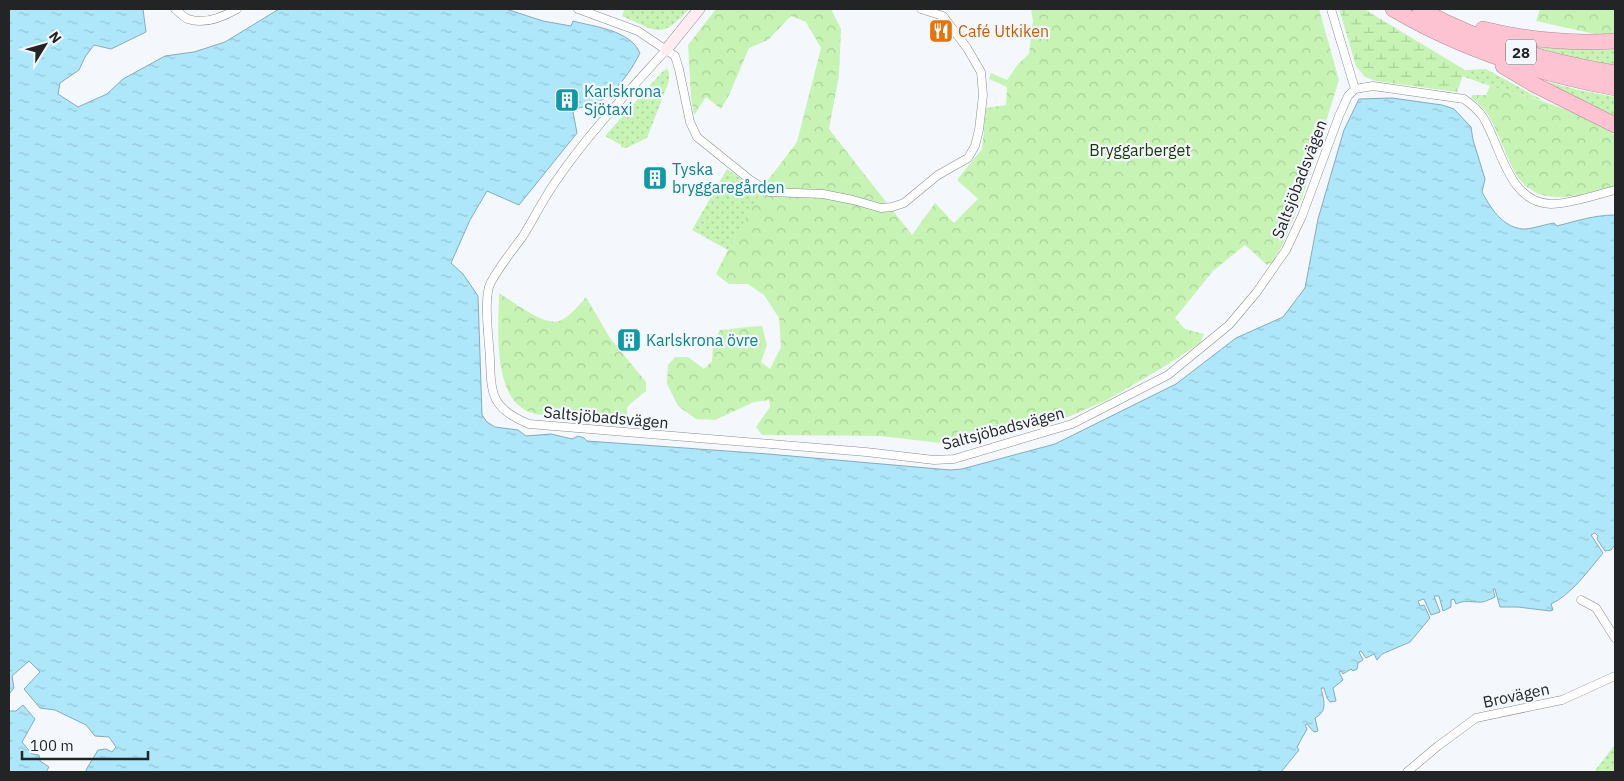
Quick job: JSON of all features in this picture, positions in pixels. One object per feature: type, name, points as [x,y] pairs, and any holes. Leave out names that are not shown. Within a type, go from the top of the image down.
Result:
[{"type":"highway","name":"28","points":[[1393,9],[1424,26],[1523,66],[1580,82],[1615,88]]},
{"type":"highway","name":"28","points":[[1425,12],[1464,30],[1526,54],[1584,68],[1615,73]]},
{"type":"highway","points":[[1425,12],[1497,32],[1528,38],[1561,42],[1615,41]]},
{"type":"highway","points":[[1477,49],[1535,85],[1615,125]]},
{"type":"street","points":[[175,9],[187,19],[203,21],[223,17],[238,9]]},
{"type":"street","points":[[578,9],[638,31],[675,56],[688,116],[697,137],[749,179],[769,192],[823,194],[882,208],[904,203],[938,175],[968,158],[975,146],[983,95],[981,72],[967,48],[942,16],[921,9]]},
{"type":"street","points":[[666,50],[699,9]]},
{"type":"street","points":[[1331,9],[1355,89],[1373,86],[1464,99],[1483,116],[1510,176],[1520,190],[1533,199],[1550,204],[1615,190]]},
{"type":"street","name":"Saltsjöbadsvägen","points":[[666,50],[622,98],[556,181],[489,286],[487,305],[491,384],[495,398],[501,407],[513,418],[529,424],[866,452],[934,460],[954,459],[1072,424],[1168,375],[1228,325],[1256,292],[1286,250],[1302,216],[1339,116],[1348,96],[1355,89]]},
{"type":"street","points":[[1581,600],[1596,608],[1615,638]]},
{"type":"street","name":"Brovägen","points":[[1407,772],[1476,718],[1562,700],[1615,676]]},
{"type":"green space","points":[[625,9],[689,9],[671,26],[658,30],[651,29],[622,16]]},
{"type":"green space","name":"Bryggarberget","points":[[716,9],[831,9],[841,29],[839,75],[829,129],[912,235],[935,203],[954,223],[978,199],[957,180],[982,149],[986,108],[1006,105],[1007,87],[989,79],[991,73],[1007,80],[1018,64],[1029,54],[1033,21],[1031,9],[1319,9],[1339,80],[1304,192],[1283,244],[1272,262],[1267,265],[1245,245],[1213,271],[1175,318],[1185,329],[1204,334],[1200,343],[1167,365],[1107,400],[1052,424],[949,444],[881,436],[762,435],[756,427],[770,407],[769,400],[754,402],[715,420],[696,419],[678,406],[667,384],[668,365],[675,357],[688,357],[704,369],[712,361],[713,343],[720,330],[762,326],[767,345],[761,362],[770,369],[781,347],[779,318],[764,295],[748,284],[729,284],[716,274],[765,184],[797,142],[821,48],[806,22],[791,16],[768,40],[749,48],[721,109],[706,97],[694,115],[688,45]]},
{"type":"green space","points":[[1339,9],[1364,9],[1465,70],[1457,92],[1376,81],[1365,77],[1356,66]]},
{"type":"green space","points":[[1540,9],[1615,9],[1615,33],[1595,34],[1536,21]]},
{"type":"green space","points":[[1536,44],[1589,50],[1615,49],[1615,65],[1587,61],[1535,47]]},
{"type":"green space","points":[[667,69],[669,81],[647,138],[626,148],[621,147],[621,145],[605,136],[663,71]]},
{"type":"green space","points":[[1486,69],[1544,101],[1462,76],[1465,70]]},
{"type":"green space","points":[[1540,80],[1615,97],[1615,119]]},
{"type":"green space","points":[[1490,86],[1539,100],[1586,118],[1615,135],[1615,186],[1572,196],[1558,197],[1545,196],[1533,191],[1522,182],[1513,169],[1488,115],[1471,98],[1472,95],[1486,95]]},
{"type":"green space","points":[[727,169],[761,193],[728,250],[692,230]]},
{"type":"green space","points":[[499,293],[528,312],[553,322],[567,317],[586,297],[610,338],[646,382],[646,391],[627,408],[627,421],[541,415],[529,412],[517,404],[508,391],[500,359],[498,341]]},
{"type":"green space","points":[[1615,746],[1615,772],[1594,772],[1613,747]]},
{"type":"water","points":[[9,9],[143,9],[146,32],[111,49],[94,45],[85,57],[79,70],[60,83],[58,94],[78,107],[107,94],[123,79],[165,56],[194,52],[225,42],[279,9],[506,9],[543,21],[571,26],[573,21],[620,34],[635,45],[640,53],[627,75],[602,100],[592,105],[578,108],[573,112],[577,133],[519,205],[487,191],[470,220],[451,263],[463,274],[478,296],[482,415],[487,422],[495,427],[518,430],[526,436],[551,434],[572,439],[578,436],[587,441],[950,470],[962,469],[1055,444],[1176,384],[1236,338],[1283,317],[1305,288],[1318,219],[1344,130],[1359,99],[1392,98],[1442,105],[1454,109],[1471,127],[1485,179],[1482,192],[1493,210],[1508,224],[1525,229],[1554,223],[1557,226],[1593,217],[1615,215],[1615,545],[1611,550],[1605,551],[1597,539],[1598,536],[1595,533],[1591,535],[1603,553],[1573,588],[1551,604],[1553,610],[1550,611],[1500,607],[1495,589],[1493,589],[1495,597],[1489,600],[1456,604],[1454,599],[1451,600],[1451,607],[1443,611],[1439,596],[1434,596],[1440,612],[1431,615],[1424,599],[1418,601],[1420,606],[1424,605],[1430,618],[1410,642],[1382,654],[1377,660],[1374,654],[1366,658],[1361,651],[1359,652],[1363,660],[1358,663],[1357,669],[1353,671],[1351,669],[1343,674],[1341,671],[1339,672],[1343,680],[1333,688],[1336,701],[1330,702],[1324,688],[1321,688],[1324,705],[1322,712],[1315,718],[1318,731],[1314,732],[1307,724],[1305,725],[1307,729],[1297,747],[1299,750],[1281,772],[1263,772],[1259,770],[1257,772],[87,772],[86,770],[98,750],[106,749],[112,752],[116,747],[109,737],[95,736],[86,725],[55,710],[40,708],[24,689],[40,672],[29,661],[12,676],[14,688],[9,694]]},
{"type":"water","points":[[23,705],[35,719],[22,742],[32,754],[39,755],[40,761],[49,767],[46,772],[9,772],[9,711],[16,711]]},
{"type":"place","name":"Café Utkiken","points":[[941,31]]},
{"type":"place","name":"Karlskrona Sjötaxi","points":[[567,100]]},
{"type":"place","name":"Tyska bryggaregården","points":[[655,178]]},
{"type":"place","name":"Karlskrona övre","points":[[629,340]]}]
